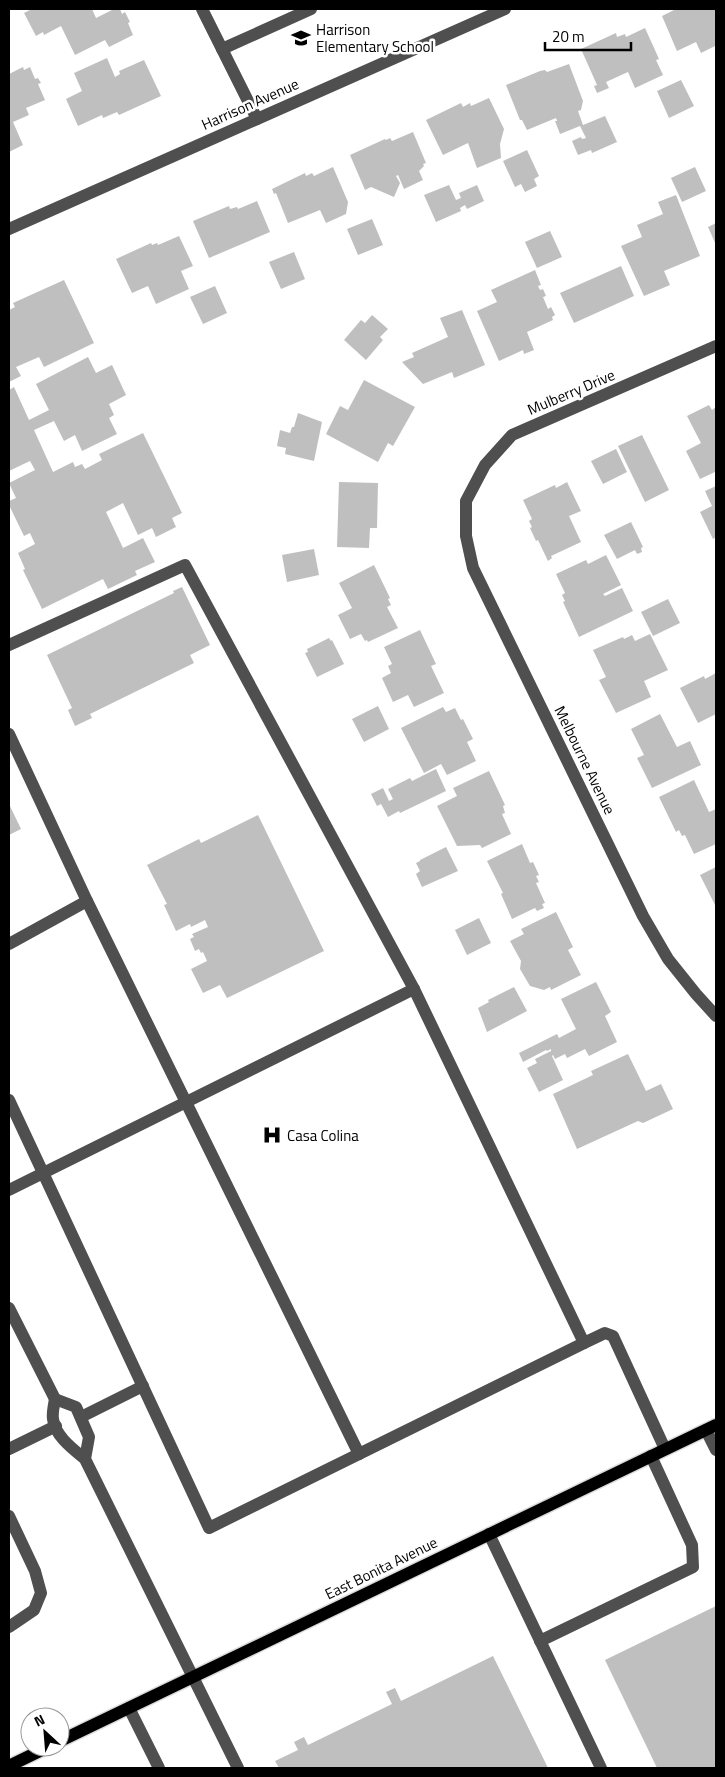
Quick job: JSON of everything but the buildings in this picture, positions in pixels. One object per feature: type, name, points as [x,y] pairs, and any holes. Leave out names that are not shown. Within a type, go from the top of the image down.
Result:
[{"type":"main road","name":"East Bonita Avenue","points":[[70,1736],[711,1428]]},
{"type":"main road","points":[[9,1766],[27,1757]]},
{"type":"street","points":[[202,9],[257,119]]},
{"type":"street","points":[[222,48],[311,9]]},
{"type":"street","name":"Harrison Avenue","points":[[9,229],[505,9]]},
{"type":"street","name":"Mulberry Drive","points":[[466,501],[485,465],[512,435],[716,346]]},
{"type":"street","name":"Melbourne Avenue","points":[[466,501],[466,536],[473,568],[642,916],[668,959],[716,1016]]},
{"type":"street","points":[[9,645],[185,565],[414,989],[584,1343]]},
{"type":"street","points":[[9,734],[87,901],[359,1454]]},
{"type":"street","points":[[9,944],[87,901]]},
{"type":"street","points":[[9,1190],[414,989]]},
{"type":"street","points":[[9,1100],[210,1528],[605,1333],[614,1336],[665,1450]]},
{"type":"street","points":[[9,1308],[55,1399],[53,1420],[64,1441],[85,1459],[238,1768]]},
{"type":"street","points":[[81,1417],[144,1386]]},
{"type":"street","points":[[55,1399],[76,1407],[90,1436],[85,1459]]},
{"type":"street","points":[[9,1449],[56,1426]]},
{"type":"street","points":[[711,1428],[716,1450]]},
{"type":"street","points":[[540,1641],[693,1566],[692,1545],[651,1456]]},
{"type":"street","points":[[9,1626],[34,1610],[40,1593],[35,1571],[11,1524]]},
{"type":"street","points":[[489,1534],[601,1768]]},
{"type":"street","points":[[129,1708],[159,1768]]},
{"type":"place","name":"Harrison Elementary School","points":[[301,38]]},
{"type":"place","name":"Casa Colina","points":[[272,1135]]}]
